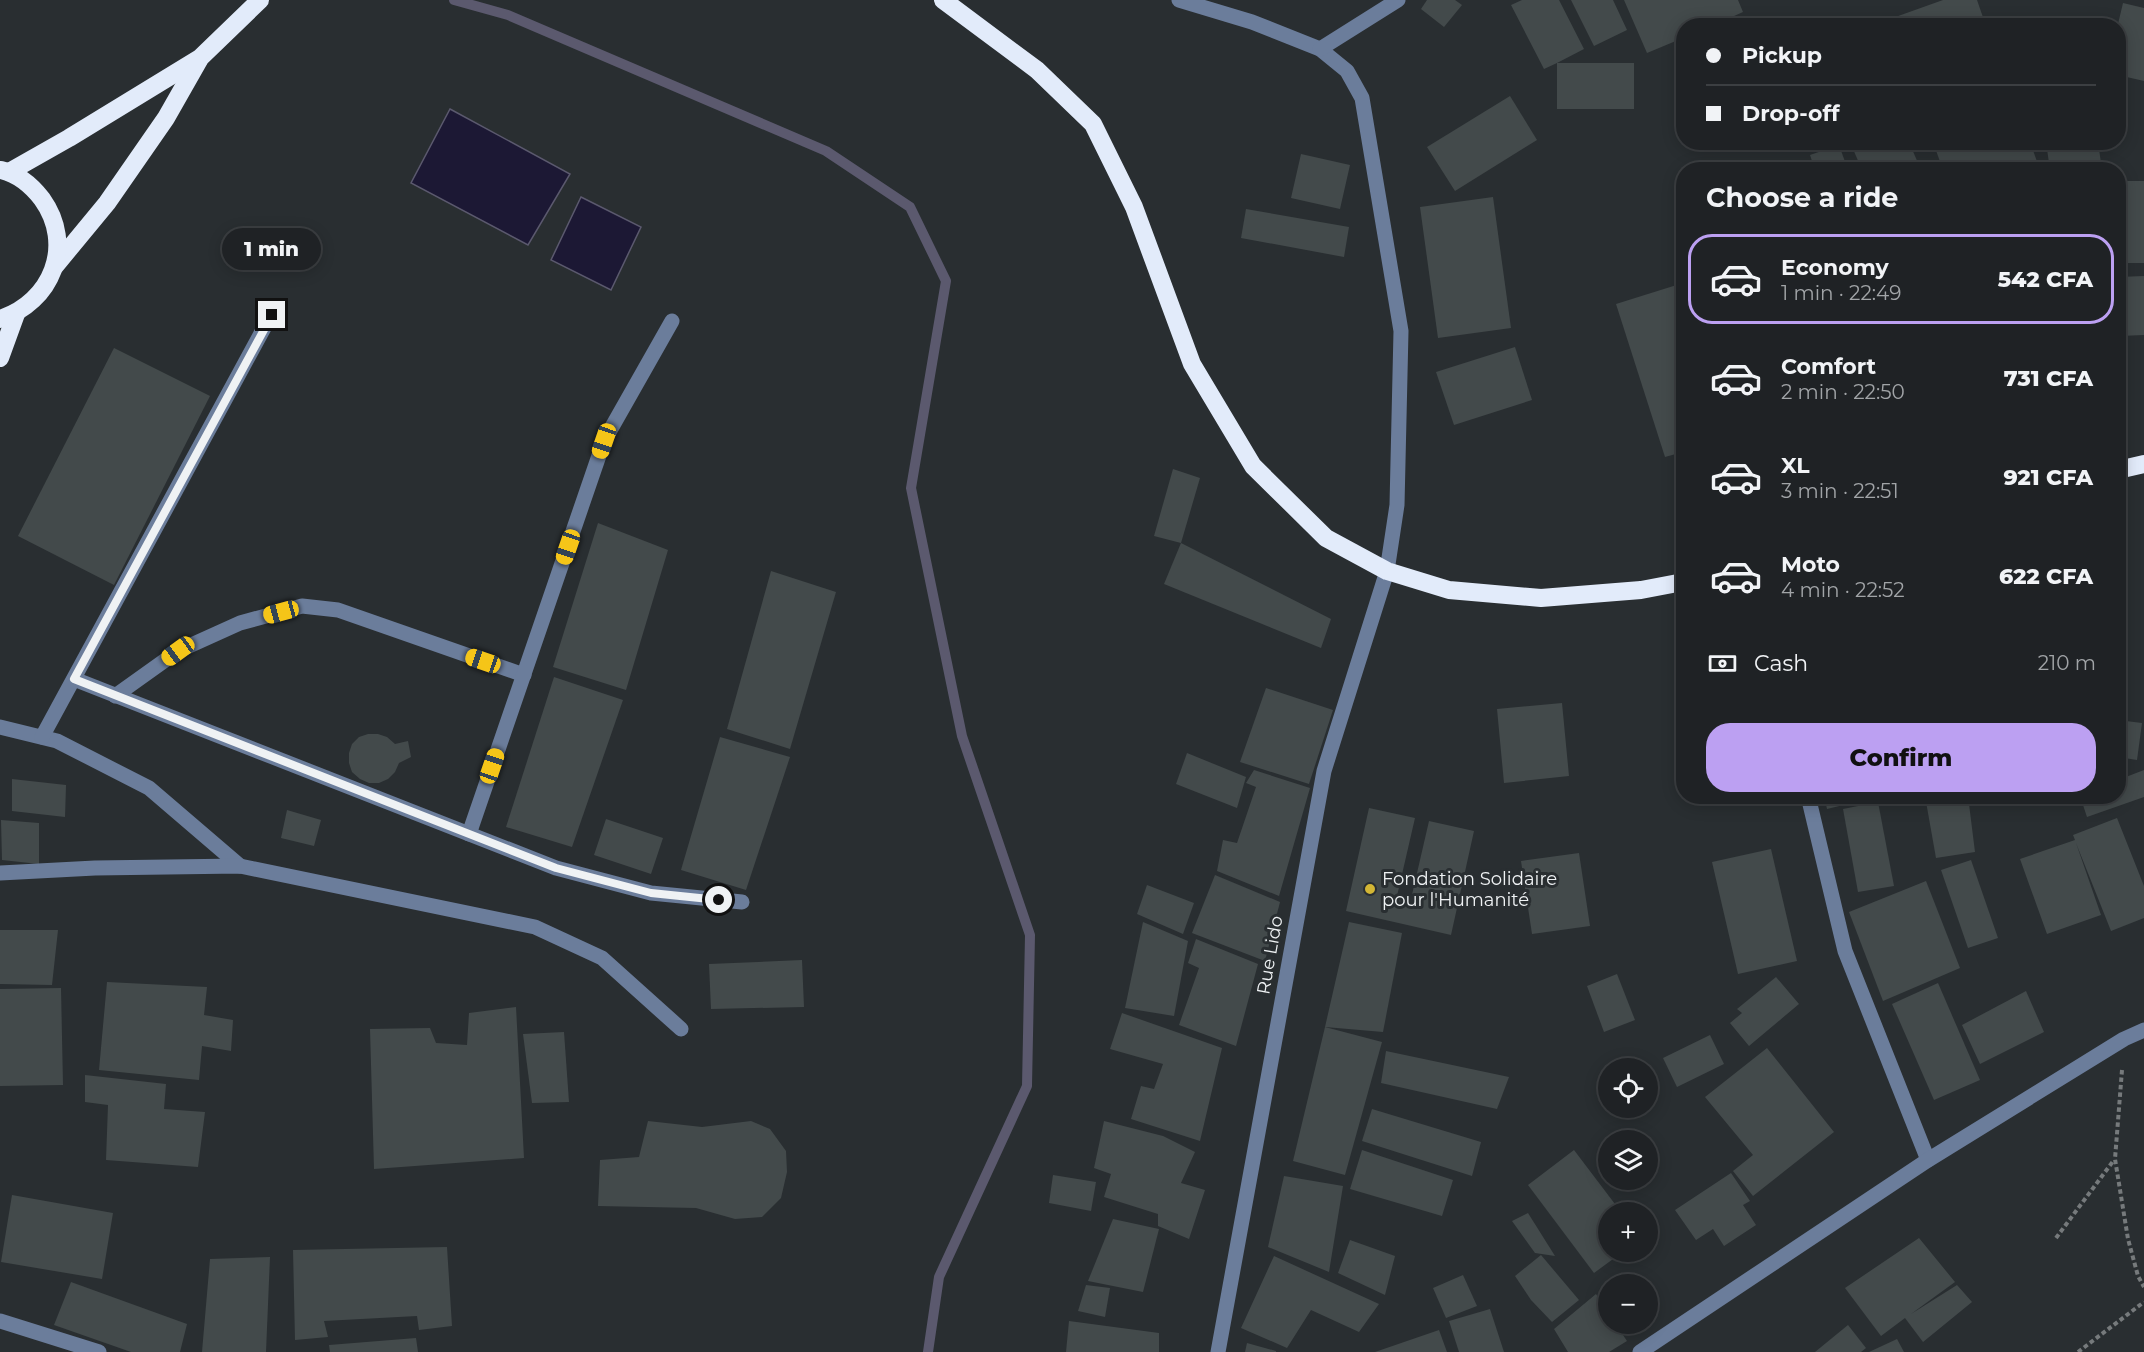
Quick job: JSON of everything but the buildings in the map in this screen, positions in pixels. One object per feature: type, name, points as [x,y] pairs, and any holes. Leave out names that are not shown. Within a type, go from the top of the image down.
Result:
[{"type":"highway","points":[[4,171],[69,138],[200,58],[260,0]]},
{"type":"highway","points":[[943,0],[1037,70],[1093,124],[1134,207],[1192,364],[1253,466],[1326,538],[1387,572],[1449,590],[1540,598],[1641,590],[1676,583]]},
{"type":"highway","points":[[0,358],[8,316],[33,302],[46,286],[55,266],[114,193],[166,118],[200,58]]},
{"type":"highway","points":[[4,171],[33,187],[50,210],[58,238],[55,266]]},
{"type":"highway","points":[[2126,468],[2144,464]]},
{"type":"street","name":"Rue Lido","points":[[1179,0],[1252,22],[1320,49],[1347,72],[1362,98],[1401,331],[1397,505],[1387,572],[1324,771],[1218,1352]]},
{"type":"street","points":[[1320,49],[1398,0]]},
{"type":"street","points":[[42,737],[272,315]]},
{"type":"street","points":[[469,834],[604,441],[672,321]]},
{"type":"street","points":[[115,696],[178,651],[240,622],[302,606],[338,610],[524,675]]},
{"type":"street","points":[[74,679],[556,868],[651,893],[742,902]]},
{"type":"street","points":[[0,727],[57,741],[149,788],[240,866]]},
{"type":"street","points":[[1810,804],[1845,951],[1928,1160]]},
{"type":"street","points":[[0,873],[94,868],[240,866],[535,927],[602,958],[681,1029]]},
{"type":"street","points":[[1640,1352],[1928,1160],[2124,1039],[2144,1030]]},
{"type":"street","points":[[0,1321],[99,1352]]},
{"type":"path","points":[[2124,1039],[2115,1159],[2128,1239],[2138,1276],[2144,1287]]},
{"type":"path","points":[[2056,1238],[2115,1159]]},
{"type":"path","points":[[2078,1352],[2144,1302]]},
{"type":"shaded area","points":[[450,109],[570,174],[528,245],[411,183]]},
{"type":"shaded area","points":[[581,197],[641,227],[611,290],[551,260]]},
{"type":"waterway","points":[[454,0],[508,15],[826,151],[910,207],[946,281],[911,488],[962,736],[1030,935],[1027,1086],[939,1277],[928,1352]]},
{"type":"place","name":"Fondation Solidaire pour l'Humanité","points":[[1370,889]]},
{"type":"route","points":[[272,315],[74,679],[556,868],[651,893],[719,900]]}]
